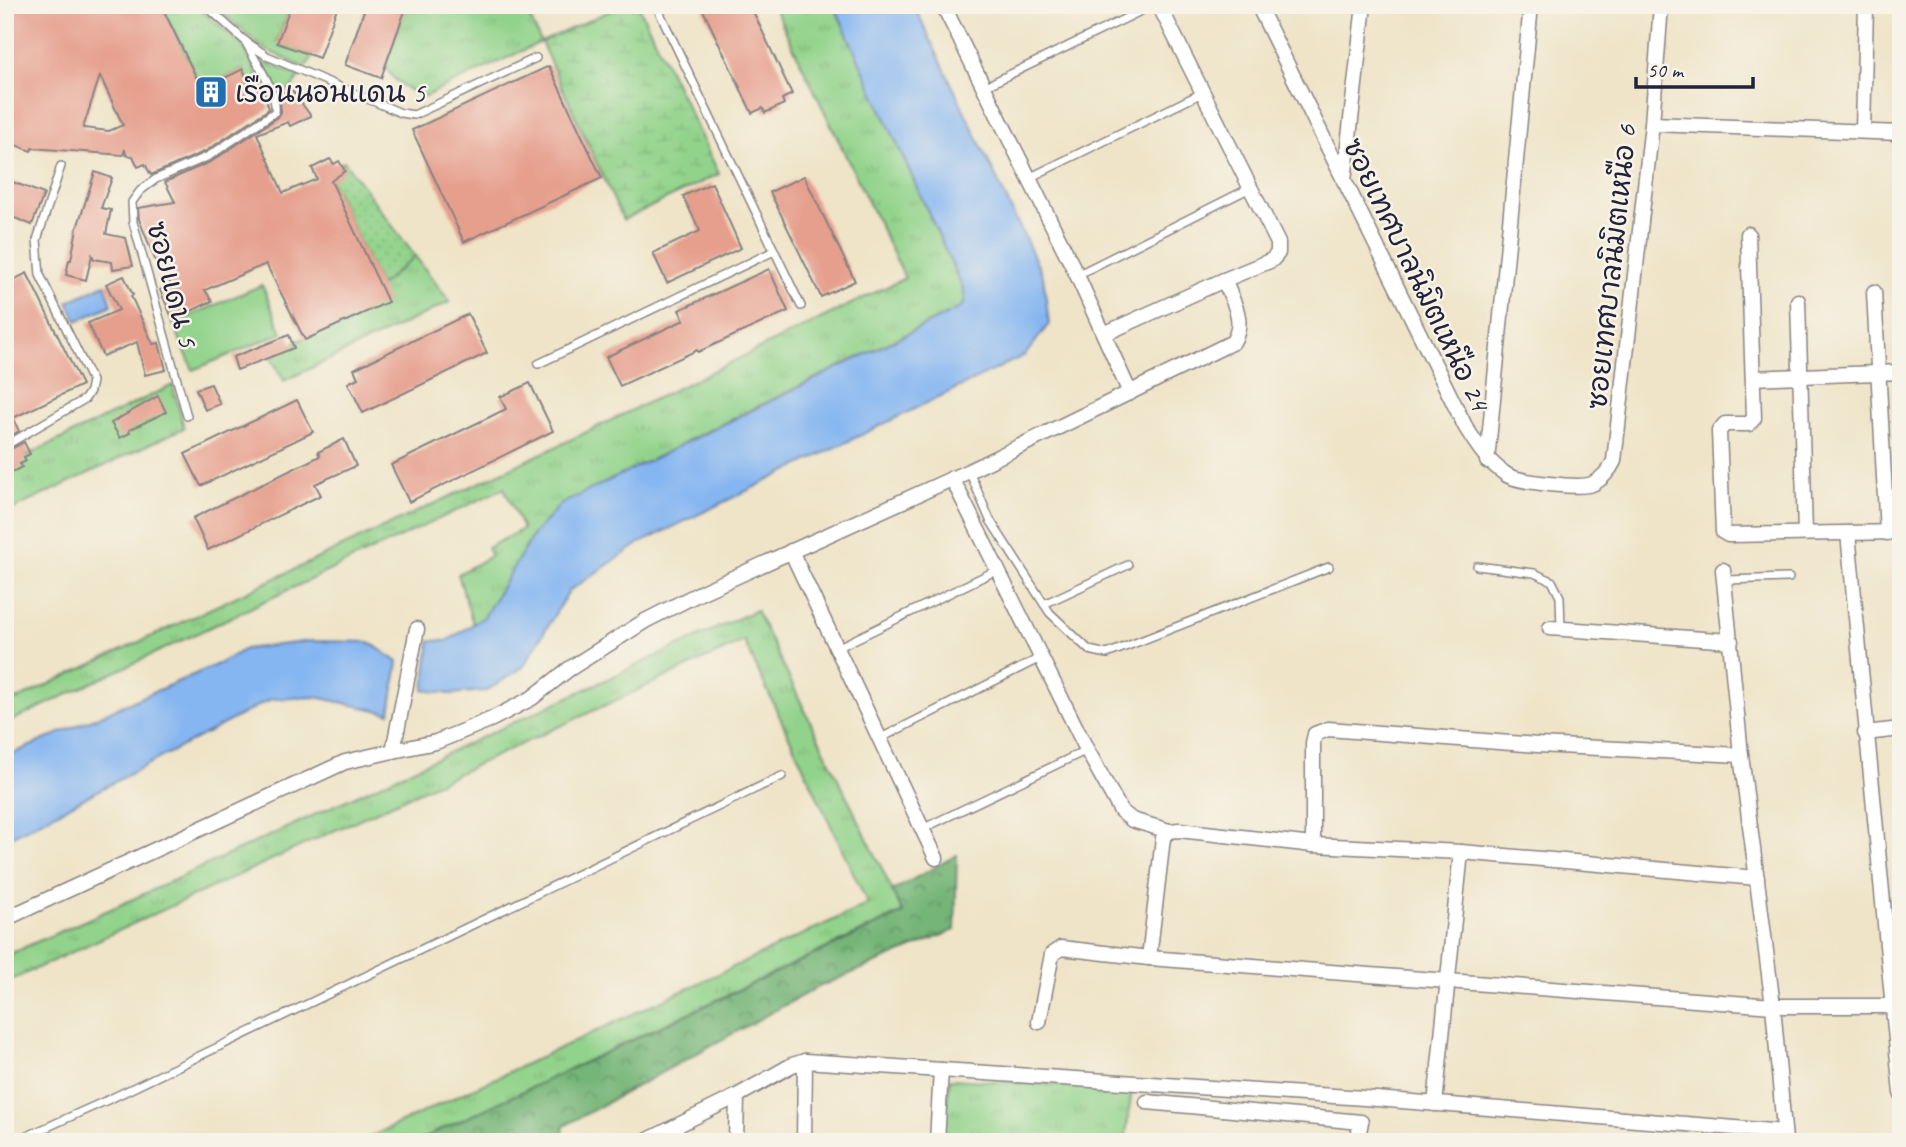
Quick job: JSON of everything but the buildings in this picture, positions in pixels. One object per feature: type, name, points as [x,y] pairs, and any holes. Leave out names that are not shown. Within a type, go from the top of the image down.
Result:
[{"type":"street","points":[[943,5],[1077,275],[1130,393]]},
{"type":"street","points":[[1104,334],[1272,260],[1278,253],[1278,243],[1159,5]]},
{"type":"street","name":"ซอยเทศบาลนิมิตเหนือ 24","points":[[1258,5],[1465,426],[1487,461],[1510,477],[1566,486],[1593,484]]},
{"type":"street","points":[[1344,183],[1364,5]]},
{"type":"street","points":[[1487,461],[1531,5]]},
{"type":"street","name":"ซอยเทศบาลนิมิตเหนือ 6","points":[[1593,484],[1610,470],[1615,461],[1652,124],[1661,5]]},
{"type":"street","points":[[1863,131],[1867,5]]},
{"type":"street","points":[[1652,124],[1901,133]]},
{"type":"street","points":[[1748,234],[1753,421],[1749,424],[1725,424],[1719,431],[1723,532],[1728,535],[1894,533],[1874,292]]},
{"type":"street","points":[[5,919],[345,762],[436,742],[492,719],[532,698],[569,669],[645,621],[702,592],[969,471],[1233,342],[1238,335],[1241,321],[1224,280]]},
{"type":"street","points":[[1798,301],[1805,533]]},
{"type":"street","points":[[1753,378],[1901,372]]},
{"type":"street","points":[[952,478],[1087,750],[1126,817],[1169,831],[1313,845],[1461,852],[1757,878]]},
{"type":"street","points":[[1848,533],[1901,1093]]},
{"type":"street","points":[[791,551],[936,858]]},
{"type":"street","points":[[644,1142],[737,1096],[792,1065],[805,1061],[1435,1104],[1784,1137],[1773,1006],[1741,755],[1724,575]]},
{"type":"street","points":[[393,751],[417,629]]},
{"type":"street","points":[[1555,629],[1731,640]]},
{"type":"street","points":[[1865,733],[1901,729]]},
{"type":"street","points":[[1313,845],[1313,743],[1315,734],[1321,730],[1741,755]]},
{"type":"street","points":[[1149,958],[1163,838],[1169,831]]},
{"type":"street","points":[[1435,1104],[1461,852]]},
{"type":"street","points":[[1039,1022],[1052,954],[1056,949],[1773,1006],[1892,1006]]},
{"type":"street","points":[[804,1142],[805,1061]]},
{"type":"street","points":[[937,1142],[941,1070]]},
{"type":"street","points":[[736,1142],[737,1096]]},
{"type":"street","points":[[1147,1102],[1361,1122],[1357,1142]]},
{"type":"lane","points":[[205,5],[245,41],[279,61],[401,113],[414,115],[536,58]]},
{"type":"lane","points":[[656,5],[801,306]]},
{"type":"lane","points":[[984,87],[1153,5]]},
{"type":"lane","name":"ซอยแดน 5","points":[[187,416],[133,222],[132,202],[140,191],[156,179],[209,156],[273,116],[277,104],[273,93],[245,41]]},
{"type":"lane","points":[[1029,178],[1202,93]]},
{"type":"lane","points":[[5,446],[85,399],[90,391],[92,381],[40,275],[37,258],[37,240],[61,166]]},
{"type":"lane","points":[[1077,275],[1250,188]]},
{"type":"lane","points":[[538,364],[774,251]]},
{"type":"lane","points":[[969,471],[990,520],[1044,604],[1090,650],[1107,654],[1329,567]]},
{"type":"lane","points":[[1044,604],[1128,565]]},
{"type":"lane","points":[[1477,566],[1534,573],[1552,581],[1560,597],[1555,629]]},
{"type":"lane","points":[[837,648],[997,570]]},
{"type":"lane","points":[[1724,575],[1789,578]]},
{"type":"lane","points":[[879,739],[1040,658]]},
{"type":"lane","points":[[922,830],[1087,750]]},
{"type":"lane","points":[[13,1142],[112,1098],[782,776]]},
{"type":"green space","points":[[161,5],[195,5],[242,45],[262,83],[251,88],[243,69],[202,89]]},
{"type":"green space","points":[[214,5],[291,5],[277,42],[313,56],[305,68],[262,48]]},
{"type":"green space","points":[[407,5],[524,5],[541,42],[424,97],[401,85],[385,65]]},
{"type":"green space","points":[[623,5],[638,5],[719,174],[623,220],[541,42]]},
{"type":"green space","points":[[773,5],[834,5],[964,291],[965,302],[960,308],[687,441],[534,533],[484,617],[473,624],[458,574],[491,556],[487,548],[523,529],[504,488],[5,724],[5,705],[566,442],[905,278]]},
{"type":"green space","points":[[267,63],[300,76],[291,89],[279,95],[263,64]]},
{"type":"green space","points":[[344,161],[415,256],[380,286],[328,174]]},
{"type":"green space","points":[[415,256],[450,302],[284,381],[271,357],[379,294],[380,286]]},
{"type":"green space","points":[[262,285],[282,333],[193,370],[173,323]]},
{"type":"green space","points":[[173,385],[184,428],[5,513],[5,466]]},
{"type":"green space","points":[[756,610],[903,912],[415,1142],[359,1142],[868,904],[744,641],[5,983],[5,956]]},
{"type":"green space","points":[[957,855],[955,930],[816,988],[564,1126],[562,1142],[415,1142],[903,913],[892,891]]},
{"type":"green space","points":[[950,1079],[1132,1089],[1125,1142],[942,1142]]},
{"type":"water","points":[[834,5],[914,5],[1043,276],[1049,324],[1025,355],[640,543],[569,591],[523,667],[486,691],[450,694],[424,690],[430,640],[447,641],[484,617],[534,533],[561,504],[960,308],[965,302],[964,291]]},
{"type":"water","points":[[105,284],[112,305],[77,321],[68,302]]},
{"type":"water","points":[[311,641],[369,642],[398,662],[390,713],[316,697],[271,699],[5,840],[5,757],[218,664],[245,649]]},
{"type":"place","name":"เรือนนอนแดน 5","points":[[211,92]]}]
